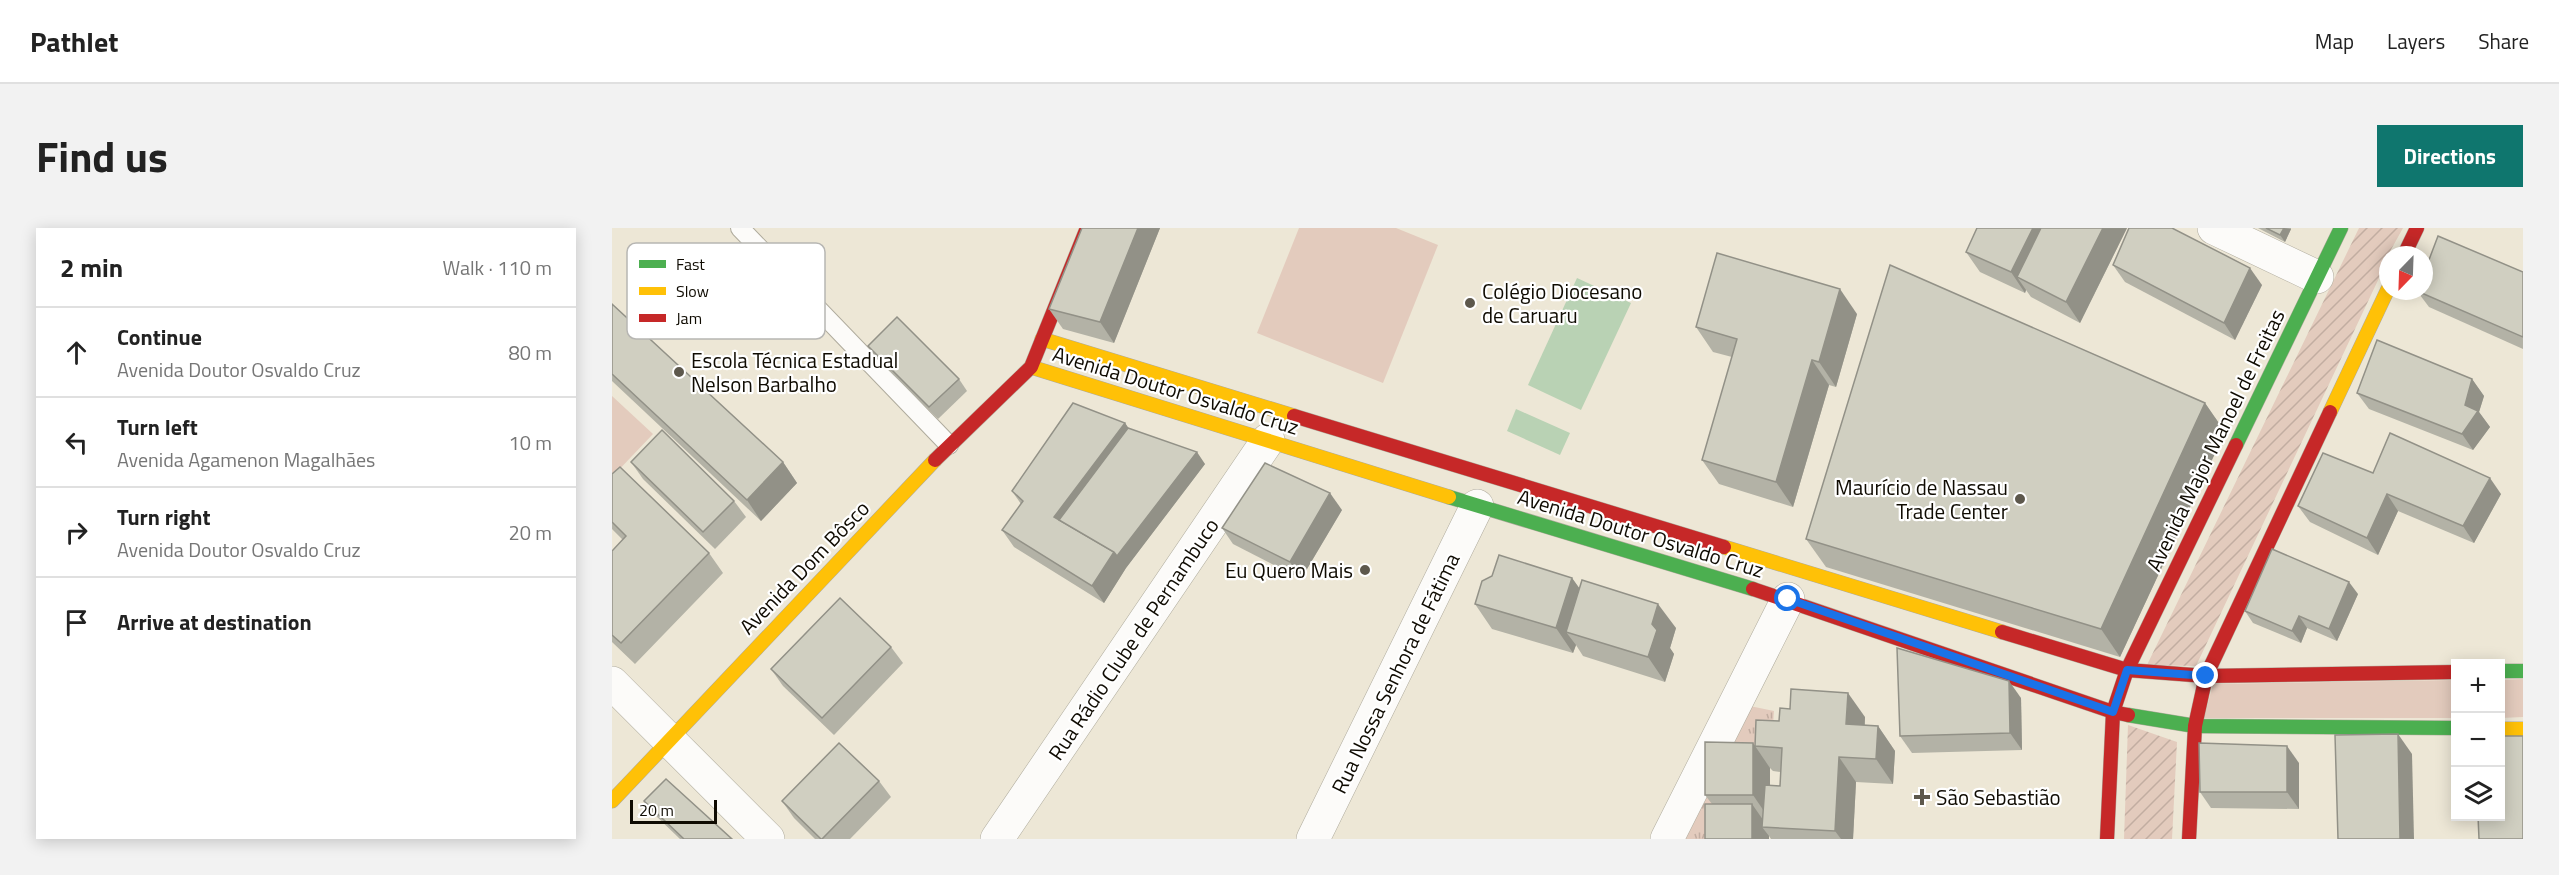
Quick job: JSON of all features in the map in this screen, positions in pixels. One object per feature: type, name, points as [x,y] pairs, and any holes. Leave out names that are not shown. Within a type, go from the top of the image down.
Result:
[{"type":"street","points":[[1031,367],[1087,228]]},
{"type":"street","points":[[2214,228],[2317,277]]},
{"type":"street","name":"Avenida Major Manoel de Freitas","points":[[2108,839],[2113,712],[2127,670],[2340,228]]},
{"type":"street","points":[[2408,246],[2417,228]]},
{"type":"street","points":[[2189,839],[2195,726],[2206,676],[2383,300]]},
{"type":"street","name":"Avenida Doutor Osvaldo Cruz","points":[[1042,339],[2127,670],[2206,676],[2451,672]]},
{"type":"street","name":"Avenida Dom Bôsco","points":[[612,801],[949,445],[1031,367]]},
{"type":"street","name":"Avenida Doutor Osvaldo Cruz","points":[[1031,367],[1477,506],[1788,599],[2113,712],[2195,726],[2451,728]]},
{"type":"street","name":"Rua Rádio Clube de Pernambuco","points":[[997,839],[1268,440]]},
{"type":"street","name":"Rua Nossa Senhora de Fátima","points":[[1313,839],[1477,506]]},
{"type":"street","points":[[1667,839],[1788,599]]},
{"type":"street","points":[[2505,671],[2523,671]]},
{"type":"street","points":[[612,683],[768,839]]},
{"type":"street","points":[[2505,729],[2523,729]]},
{"type":"lane","points":[[740,228],[754,243]]},
{"type":"lane","points":[[825,316],[949,445]]},
{"type":"green space","points":[[1299,228],[1396,228],[1438,245],[1383,383],[1257,333]]},
{"type":"green space","points":[[2359,228],[2403,228],[2393,246],[2379,246],[2379,278],[2196,666],[2147,665]]},
{"type":"green space","points":[[612,396],[653,434],[612,477]]},
{"type":"green space","points":[[2523,679],[2523,717],[2505,718],[2505,680]]},
{"type":"green space","points":[[2451,680],[2451,718],[2204,718],[2213,684]]},
{"type":"green space","points":[[1745,705],[1774,711],[1770,768],[1722,839],[1677,839]]},
{"type":"green space","points":[[2128,725],[2177,742],[2172,839],[2124,839]]},
{"type":"shaded area","points":[[1577,278],[1631,303],[1581,410],[1528,385]]},
{"type":"shaded area","points":[[1516,409],[1570,433],[1560,455],[1507,431]]},
{"type":"building","points":[[1082,228],[1138,228],[1100,322],[1049,309]]},
{"type":"building","points":[[1977,228],[2033,228],[2011,272],[1966,252]]},
{"type":"building","points":[[2041,228],[2103,228],[2066,302],[2017,277]]},
{"type":"building","points":[[2129,228],[2172,228],[2250,268],[2224,323],[2113,265]]},
{"type":"building","points":[[2266,228],[2284,228],[2280,235]]},
{"type":"building","points":[[2438,236],[2523,272],[2523,337],[2433,298],[2433,249]]},
{"type":"building","points":[[1717,253],[1840,289],[1819,362],[1812,360],[1776,482],[1702,460],[1737,339],[1696,327]]},
{"type":"building","name":"Maurício de Nassau Trade Center","points":[[1890,265],[2205,403],[2101,629],[1806,539]]},
{"type":"building","points":[[612,304],[627,318],[627,339],[650,339],[783,462],[747,500],[612,374]]},
{"type":"building","points":[[897,317],[959,379],[929,407],[868,346]]},
{"type":"building","points":[[2377,340],[2472,379],[2465,405],[2478,411],[2462,434],[2357,393]]},
{"type":"building","points":[[1073,403],[1125,423],[1054,517],[1114,552],[1092,586],[1002,530],[1023,501],[1012,491]]},
{"type":"building","points":[[1128,428],[1197,452],[1117,556],[1114,552],[1059,520]]},
{"type":"building","points":[[662,430],[734,501],[703,532],[631,462]]},
{"type":"building","points":[[2390,433],[2490,478],[2463,526],[2387,494],[2367,538],[2298,506],[2323,453],[2373,473]]},
{"type":"building","points":[[1265,463],[1330,493],[1290,562],[1222,528]]},
{"type":"building","points":[[620,467],[709,553],[621,643],[612,635],[612,551],[626,536],[612,522],[612,474]]},
{"type":"building","points":[[2272,549],[2349,582],[2329,629],[2299,616],[2292,631],[2245,611]]},
{"type":"building","points":[[1499,555],[1572,578],[1556,628],[1475,604],[1482,581],[1492,576]]},
{"type":"building","points":[[1582,580],[1658,604],[1652,624],[1657,630],[1648,657],[1566,632]]},
{"type":"building","points":[[840,598],[891,647],[822,718],[771,669]]},
{"type":"building","points":[[1897,648],[2009,681],[2010,733],[1900,736]]},
{"type":"building","points":[[1791,689],[1848,693],[1846,724],[1878,726],[1876,759],[1839,757],[1835,831],[1762,827],[1765,785],[1780,786],[1782,748],[1755,746],[1756,720],[1779,721],[1780,708],[1790,709]]},
{"type":"building","points":[[2398,734],[2400,839],[2338,839],[2335,735]]},
{"type":"building","points":[[2505,736],[2523,736],[2523,839],[2479,839],[2478,821],[2505,821]]},
{"type":"building","points":[[1705,742],[1753,743],[1753,795],[1705,795]]},
{"type":"building","points":[[839,743],[879,781],[821,839],[782,801]]},
{"type":"building","points":[[2199,743],[2287,746],[2287,792],[2200,792]]},
{"type":"building","points":[[666,779],[732,839],[684,839],[644,801]]},
{"type":"building","points":[[1705,804],[1752,804],[1752,839],[1705,839]]},
{"type":"traffic: fast","points":[[2236,445],[2341,228]]},
{"type":"traffic: fast","points":[[1449,497],[1753,589]]},
{"type":"traffic: fast","points":[[2505,671],[2523,671]]},
{"type":"traffic: fast","points":[[2128,715],[2195,726],[2451,728]]},
{"type":"traffic: slow","points":[[2330,412],[2383,300]]},
{"type":"traffic: slow","points":[[1042,339],[1294,416]]},
{"type":"traffic: slow","points":[[1031,367],[1449,497]]},
{"type":"traffic: slow","points":[[612,801],[935,460]]},
{"type":"traffic: slow","points":[[1724,547],[2002,632]]},
{"type":"traffic: slow","points":[[2505,729],[2523,729]]},
{"type":"traffic: jam","points":[[935,460],[1031,367],[1087,228]]},
{"type":"traffic: jam","points":[[2408,246],[2417,228]]},
{"type":"traffic: jam","points":[[2189,839],[2195,726],[2206,676],[2330,412]]},
{"type":"traffic: jam","points":[[1294,416],[1724,547]]},
{"type":"traffic: jam","points":[[2107,839],[2113,712],[2127,670],[2236,445]]},
{"type":"traffic: jam","points":[[1753,589],[2113,712],[2128,715]]},
{"type":"traffic: jam","points":[[2002,632],[2127,670],[2206,676],[2451,672]]},
{"type":"place","name":"Colégio Diocesano de Caruaru","points":[[1470,303]]},
{"type":"place","name":"Escola Técnica Estadual Nelson Barbalho","points":[[679,372]]},
{"type":"place","name":"Maurício de Nassau Trade Center","points":[[2020,499]]},
{"type":"place","name":"Eu Quero Mais","points":[[1365,570]]},
{"type":"place","name":"São Sebastião","points":[[1922,797]]},
{"type":"route","points":[[1788,599],[2113,712],[2127,670],[2206,676]]}]
